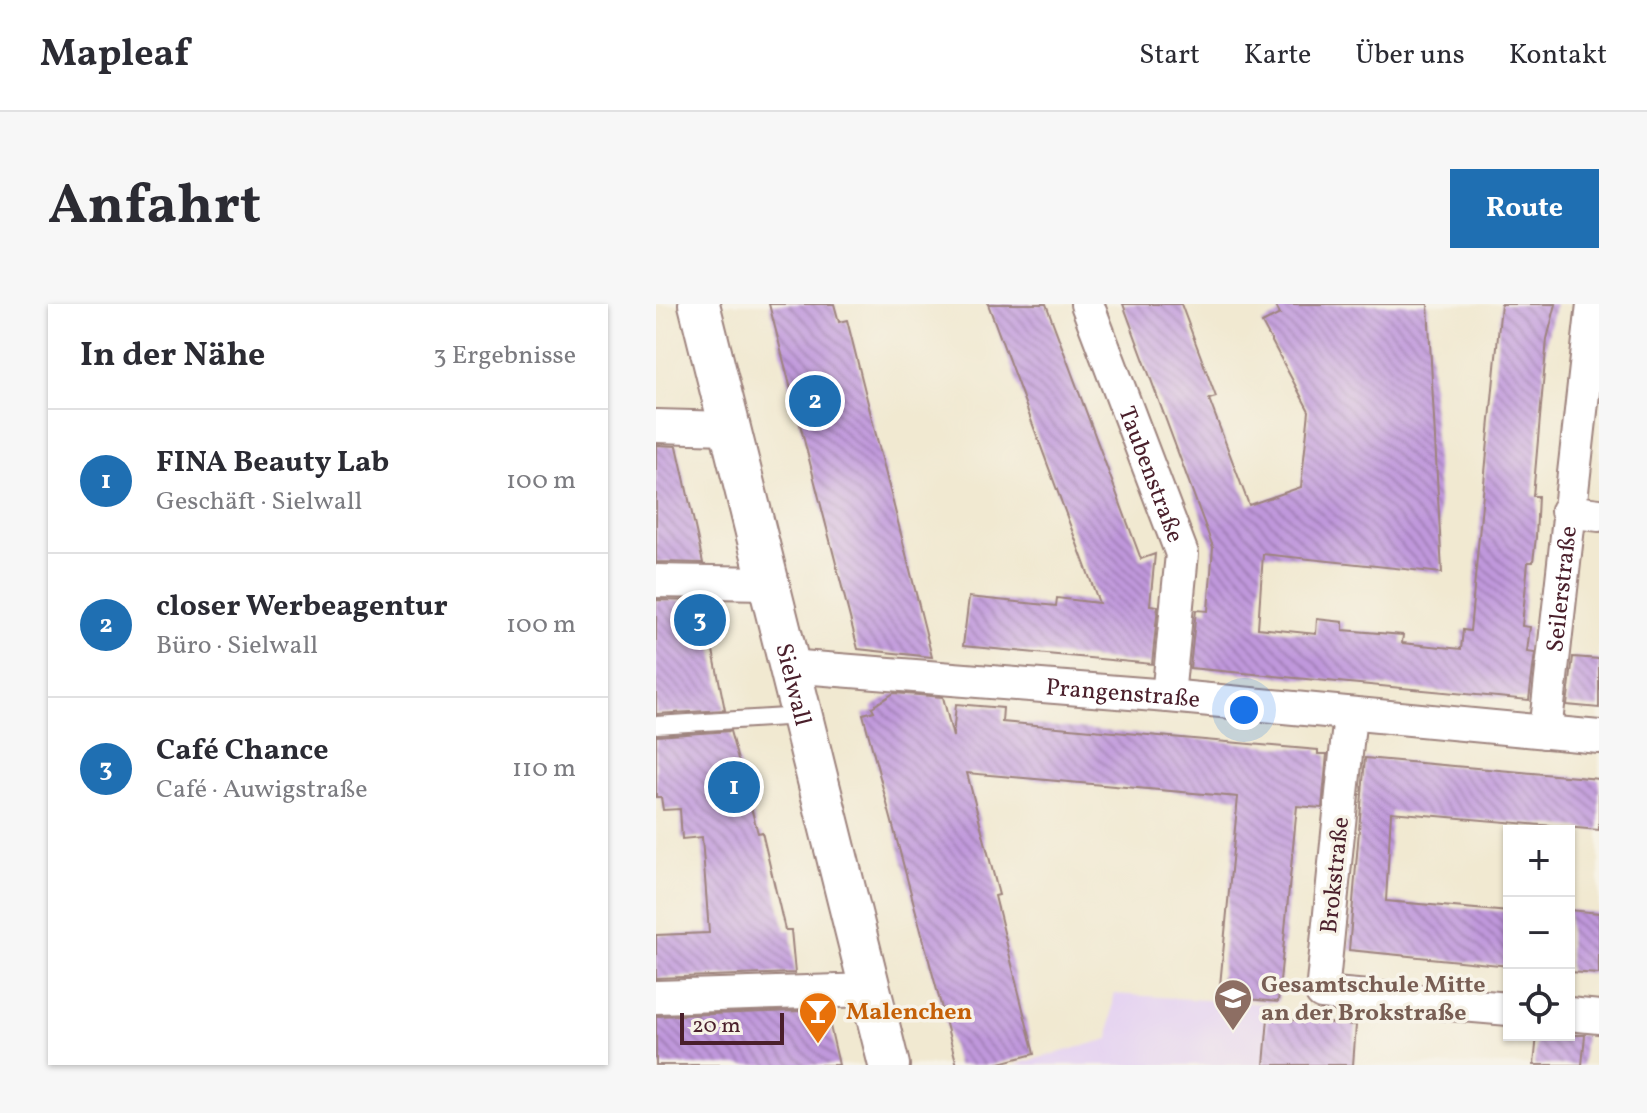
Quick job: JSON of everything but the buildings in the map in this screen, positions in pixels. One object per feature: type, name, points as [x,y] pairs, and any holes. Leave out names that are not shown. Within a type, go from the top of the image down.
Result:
[{"type":"street","name":"Sielwall","points":[[699,304],[766,583],[889,1065]]},
{"type":"street","name":"Taubenstraße","points":[[1087,304],[1182,554],[1168,696]]},
{"type":"street","name":"Seilerstraße","points":[[1545,732],[1583,513],[1593,304]]},
{"type":"street","points":[[656,426],[728,428]]},
{"type":"street","points":[[656,581],[766,583]]},
{"type":"street","name":"Prangenstraße","points":[[788,666],[1168,696],[1599,737]]},
{"type":"street","name":"Brokstraße","points":[[1350,714],[1322,993],[1503,1008]]},
{"type":"street","points":[[656,997],[870,990]]},
{"type":"street","points":[[1575,1015],[1599,1017]]},
{"type":"lane","points":[[656,725],[801,716]]},
{"type":"shaded area","name":"Gesamtschule Mitte an der Brokstraße","points":[[1114,994],[1269,1004],[1268,1018],[1356,1025],[1353,1065],[1013,1065],[1109,1039]]},
{"type":"place","name":"closer Werbeagentur","points":[[815,401]]},
{"type":"place","name":"Café Chance","points":[[700,620]]},
{"type":"place","name":"FINA Beauty Lab","points":[[734,787]]},
{"type":"place","name":"Gesamtschule Mitte an der Brokstraße","points":[[1233,1032]]},
{"type":"place","name":"Malenchen","points":[[818,1045]]}]
